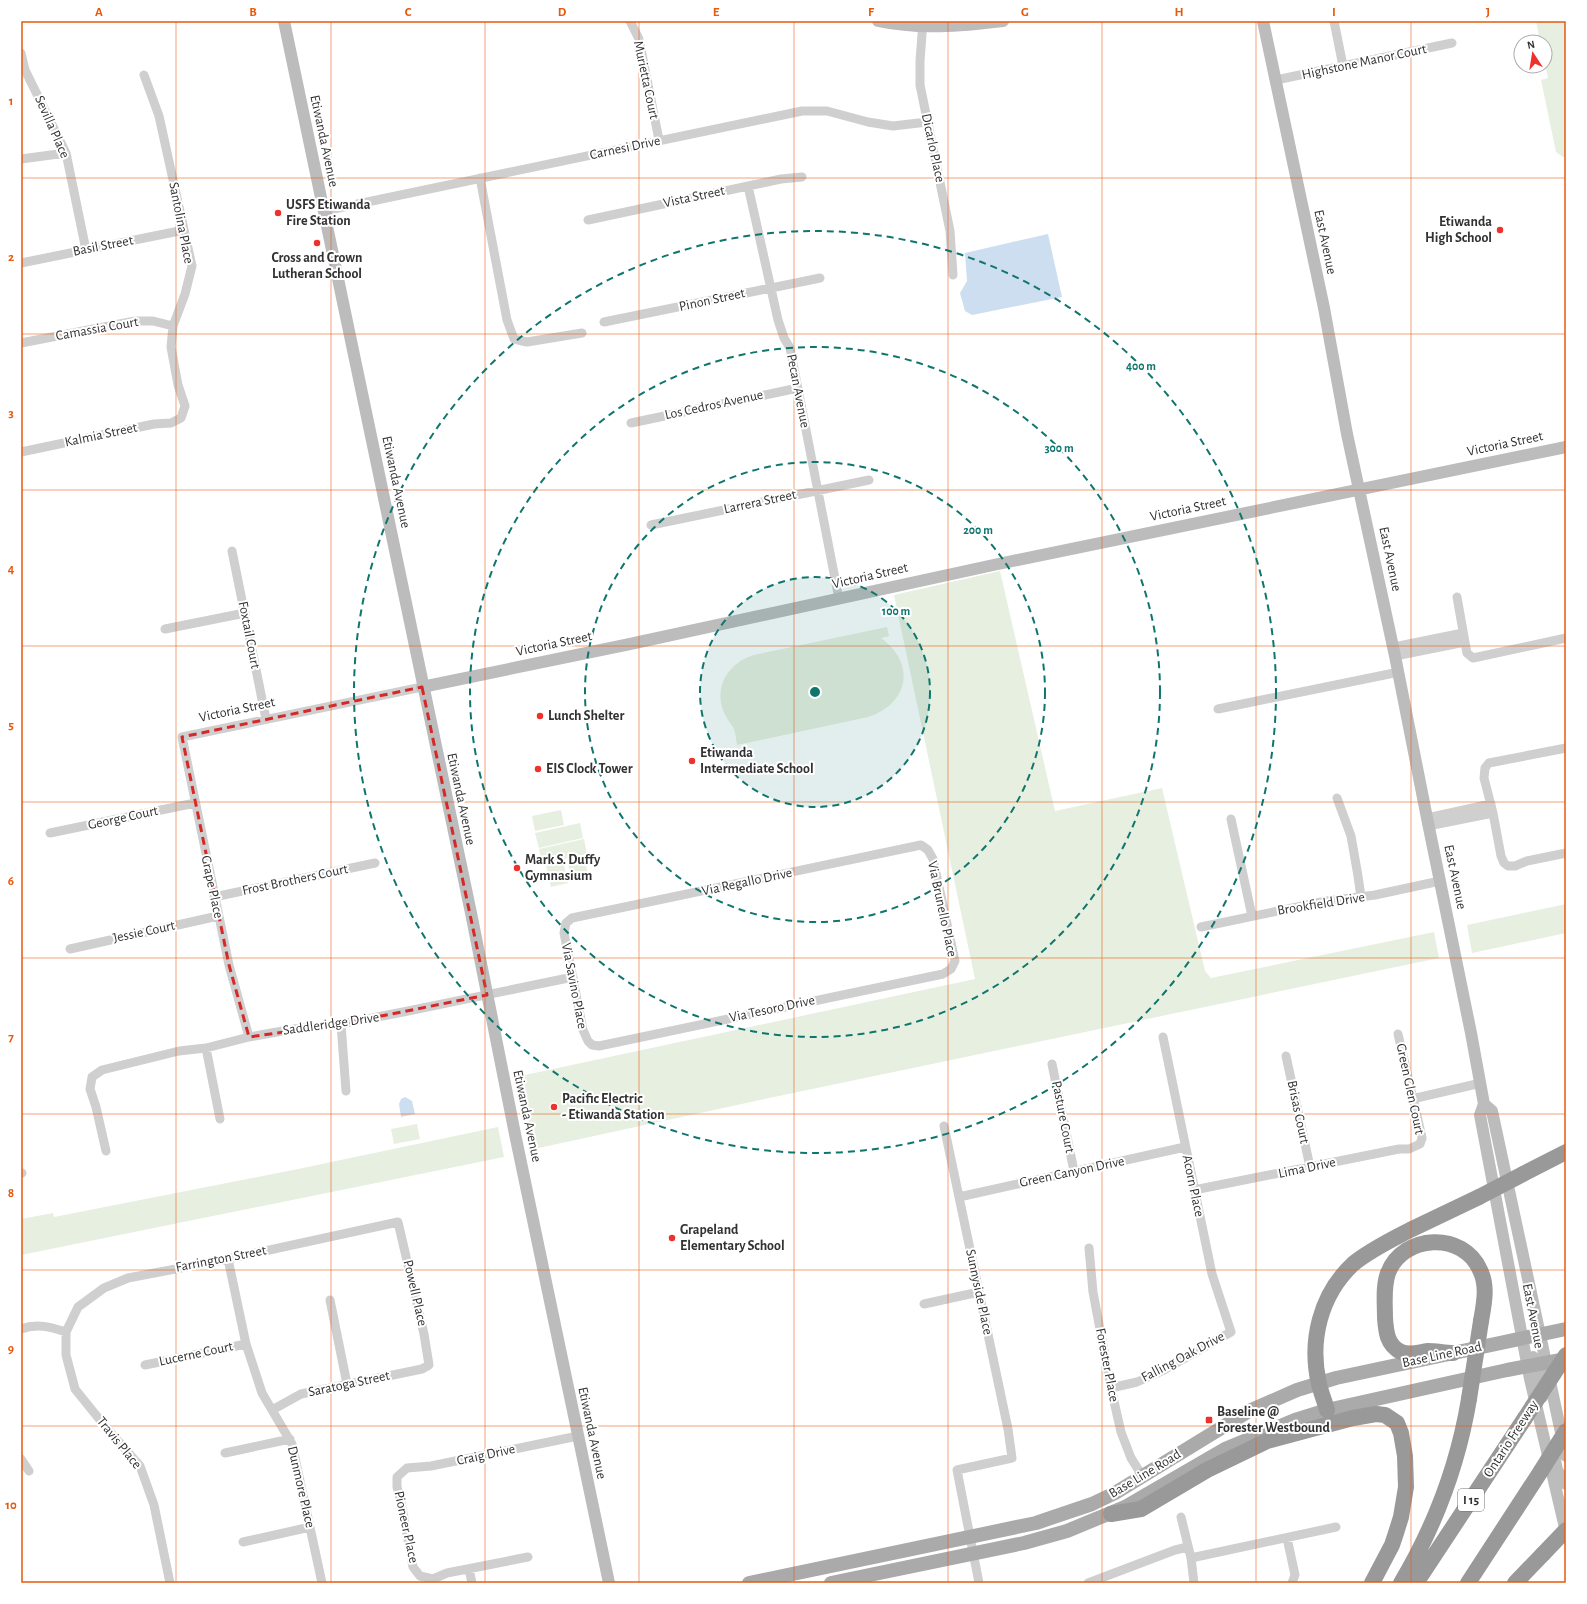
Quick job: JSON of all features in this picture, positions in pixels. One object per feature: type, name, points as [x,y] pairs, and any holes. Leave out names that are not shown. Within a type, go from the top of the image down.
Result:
[{"type":"highway","points":[[1327,1410],[1319,1383],[1316,1355],[1319,1320],[1330,1294],[1339,1279],[1353,1264],[1369,1252],[1566,1152]]},
{"type":"highway","points":[[1401,1583],[1435,1519],[1445,1493],[1458,1449],[1469,1399],[1485,1292],[1484,1280],[1475,1261],[1463,1249],[1447,1243],[1435,1242],[1419,1244],[1406,1251],[1399,1257],[1388,1272],[1385,1286],[1386,1330],[1388,1339],[1396,1348],[1405,1353],[1413,1354],[1428,1351],[1453,1353]]},
{"type":"highway","name":"Ontario Freeway","points":[[1416,1583],[1566,1355]]},
{"type":"highway","points":[[1111,1514],[1141,1509],[1207,1470],[1267,1441],[1353,1418],[1376,1414],[1385,1415],[1397,1423],[1401,1433],[1405,1456],[1406,1487],[1401,1517],[1396,1533],[1372,1583]]},
{"type":"highway","points":[[1468,1583],[1566,1431]]},
{"type":"highway","points":[[1515,1583],[1566,1531]]},
{"type":"main road","name":"Base Line Road","points":[[749,1583],[1036,1523],[1065,1514],[1098,1502],[1143,1477],[1249,1411],[1280,1397],[1336,1378],[1566,1329]]},
{"type":"main road","name":"Base Line Road","points":[[832,1583],[856,1580],[1049,1537],[1067,1531],[1111,1514],[1138,1500],[1225,1449],[1278,1426],[1327,1410],[1536,1364],[1566,1359]]},
{"type":"street","name":"Etiwanda Avenue","points":[[284,21],[609,1583]]},
{"type":"street","name":"Murietta Court","points":[[630,21],[639,39],[659,140]]},
{"type":"street","points":[[878,21],[953,26],[1003,21]]},
{"type":"street","name":"East Avenue","points":[[1263,21],[1324,308],[1347,434],[1399,672],[1481,1083],[1484,1104],[1480,1114],[1536,1364],[1566,1531]]},
{"type":"street","points":[[1334,21],[1343,66]]},
{"type":"street","name":"Dicarlo Place","points":[[923,24],[920,85],[950,231],[953,276]]},
{"type":"street","name":"Highstone Manor Court","points":[[1276,80],[1452,43]]},
{"type":"street","name":"Sevilla Place","points":[[21,53],[25,70],[66,153],[86,250]]},
{"type":"street","name":"Santolina Place","points":[[144,76],[159,116],[192,266],[185,294],[173,326],[171,347],[178,385],[185,406],[181,418]]},
{"type":"street","name":"Carnesi Drive","points":[[324,212],[802,110],[827,111],[888,126],[927,122]]},
{"type":"street","points":[[21,159],[66,153]]},
{"type":"street","name":"Vista Street","points":[[588,220],[780,179],[802,177]]},
{"type":"street","points":[[480,178],[507,320],[514,339],[527,342],[582,333]]},
{"type":"street","name":"Pecan Avenue","points":[[748,186],[770,288],[782,332],[790,348],[839,599]]},
{"type":"street","name":"Basil Street","points":[[21,263],[184,230]]},
{"type":"street","name":"Pinon Street","points":[[604,322],[820,278]]},
{"type":"street","name":"Camassia Court","points":[[21,342],[135,321],[153,321],[173,326]]},
{"type":"street","name":"Los Cedros Avenue","points":[[631,423],[798,388]]},
{"type":"street","name":"Kalmia Street","points":[[21,452],[154,424],[171,423],[181,418]]},
{"type":"street","name":"Victoria Street","points":[[182,736],[839,599],[1006,562],[1566,446]]},
{"type":"street","name":"Larrera Street","points":[[652,525],[869,480]]},
{"type":"street","name":"Foxtail Court","points":[[232,551],[266,719]]},
{"type":"street","points":[[1457,597],[1467,654],[1473,658],[1566,638]]},
{"type":"street","points":[[165,629],[245,613]]},
{"type":"street","points":[[1394,652],[1464,638]]},
{"type":"street","points":[[1218,709],[1399,672]]},
{"type":"street","name":"Grape Place","points":[[182,736],[218,916],[233,981],[249,1037]]},
{"type":"street","points":[[1566,748],[1489,763],[1485,768],[1484,778],[1492,808],[1501,856],[1504,863],[1508,866],[1515,866],[1566,853]]},
{"type":"street","points":[[1337,798],[1351,836],[1360,897]]},
{"type":"street","name":"George Court","points":[[50,833],[195,803]]},
{"type":"street","points":[[1428,822],[1492,808]]},
{"type":"street","points":[[1231,819],[1252,916]]},
{"type":"street","name":"Via Regallo Drive","points":[[566,924],[572,918],[922,845],[928,850]]},
{"type":"street","name":"Via Brunello Place","points":[[928,850],[933,859],[954,961],[951,969]]},
{"type":"street","name":"Frost Brothers Court","points":[[214,897],[375,863]]},
{"type":"street","name":"Brookfield Drive","points":[[1201,927],[1326,901],[1360,897],[1440,881]]},
{"type":"street","name":"Jessie Court","points":[[70,949],[218,916]]},
{"type":"street","name":"Via Savino Place","points":[[566,924],[564,933],[584,1035],[592,1045]]},
{"type":"street","name":"Via Tesoro Drive","points":[[592,1045],[599,1046],[943,974],[951,969]]},
{"type":"street","name":"Saddleridge Drive","points":[[106,1151],[96,1107],[90,1089],[92,1077],[102,1070],[179,1051],[206,1048],[294,1028],[341,1024],[573,977]]},
{"type":"street","points":[[341,1024],[346,1090]]},
{"type":"street","name":"Green Glen Court","points":[[1398,1034],[1421,1133],[1422,1138],[1420,1144]]},
{"type":"street","name":"Acorn Place","points":[[1163,1037],[1212,1274],[1231,1332]]},
{"type":"street","points":[[206,1048],[220,1119]]},
{"type":"street","name":"Brisas Court","points":[[1286,1056],[1310,1167]]},
{"type":"street","name":"Pasture Court","points":[[1052,1064],[1074,1171]]},
{"type":"street","points":[[1412,1099],[1481,1083]]},
{"type":"street","name":"East Avenue","points":[[1484,1104],[1492,1111],[1530,1337],[1536,1364],[1566,1456]]},
{"type":"street","name":"Sunnyside Place","points":[[944,1126],[1008,1429],[1012,1458],[957,1470],[971,1537]]},
{"type":"street","name":"Lima Drive","points":[[1194,1190],[1398,1149],[1409,1149],[1420,1144]]},
{"type":"street","name":"Green Canyon Drive","points":[[959,1197],[1185,1147]]},
{"type":"street","name":"Farrington Street","points":[[66,1332],[78,1306],[110,1286],[128,1278],[398,1222]]},
{"type":"street","name":"Powell Place","points":[[398,1222],[424,1334],[429,1365]]},
{"type":"street","name":"Forester Place","points":[[1089,1248],[1093,1292],[1121,1432],[1126,1448],[1143,1477]]},
{"type":"street","name":"Dunmore Place","points":[[228,1258],[246,1344],[262,1393],[292,1444],[322,1583]]},
{"type":"street","points":[[924,1304],[979,1292]]},
{"type":"street","points":[[330,1300],[347,1384]]},
{"type":"street","points":[[21,1329],[45,1326],[66,1332]]},
{"type":"street","name":"Travis Place","points":[[66,1332],[66,1356],[75,1389],[140,1466],[154,1505],[170,1583]]},
{"type":"street","name":"Falling Oak Drive","points":[[1111,1388],[1137,1382],[1162,1371],[1231,1332]]},
{"type":"street","name":"Lucerne Court","points":[[145,1365],[246,1344]]},
{"type":"street","points":[[1536,1364],[1557,1470],[1566,1484]]},
{"type":"street","name":"Saratoga Street","points":[[272,1410],[301,1394],[422,1369],[429,1365]]},
{"type":"street","name":"Craig Drive","points":[[398,1477],[407,1468],[431,1466],[578,1436]]},
{"type":"street","points":[[225,1453],[290,1439]]},
{"type":"street","points":[[21,1459],[29,1470]]},
{"type":"street","name":"Pioneer Place","points":[[398,1477],[397,1486],[413,1567],[420,1576],[433,1579],[448,1573],[469,1569]]},
{"type":"street","points":[[1181,1516],[1194,1583]]},
{"type":"street","points":[[243,1542],[310,1527]]},
{"type":"street","points":[[1190,1558],[1336,1527]]},
{"type":"street","points":[[971,1537],[979,1583]]},
{"type":"street","points":[[1287,1538],[1295,1575],[1292,1583]]},
{"type":"street","points":[[1088,1583],[1175,1550],[1188,1547]]},
{"type":"street","points":[[472,1583],[469,1569],[528,1557]]},
{"type":"highlighted area","points":[[422,687],[487,995],[341,1024],[249,1037],[229,965],[182,737]]},
{"type":"green space","points":[[1536,21],[1566,21],[1566,156],[1563,157],[1556,152],[1541,80],[1548,78],[1547,74],[1553,74],[1553,34],[1538,34]]},
{"type":"green space","points":[[1000,571],[1055,811],[1162,788],[1205,971],[1211,978],[1434,932],[1439,958],[760,1100],[534,1149],[520,1076],[975,979],[894,595]]},
{"type":"green space","points":[[887,627],[889,636],[881,638],[892,648],[900,659],[903,671],[903,682],[899,693],[892,703],[882,711],[868,717],[737,745],[734,729],[723,710],[721,692],[726,676],[738,663],[745,658],[754,655]]},
{"type":"green space","points":[[561,810],[564,825],[535,831],[532,816]]},
{"type":"green space","points":[[580,823],[583,838],[539,848],[535,833]]},
{"type":"green space","points":[[584,839],[587,854],[542,864],[539,849]]},
{"type":"green space","points":[[584,857],[589,879],[572,882],[567,860]]},
{"type":"green space","points":[[563,861],[568,883],[551,887],[546,865]]},
{"type":"green space","points":[[1566,904],[1566,933],[1472,953],[1467,925]]},
{"type":"green space","points":[[417,1124],[420,1139],[394,1144],[391,1129]]},
{"type":"green space","points":[[498,1127],[504,1157],[21,1255],[21,1219],[53,1213],[54,1217],[298,1169]]},
{"type":"water","points":[[1048,234],[1062,297],[972,315],[965,311],[960,293],[967,281],[965,253]]},
{"type":"water","points":[[405,1097],[412,1101],[415,1114],[401,1117],[399,1104],[401,1099]]},
{"type":"place","name":"USFS Etiwanda Fire Station","points":[[278,213]]},
{"type":"place","name":"Etiwanda High School","points":[[1500,230]]},
{"type":"place","name":"Cross and Crown Lutheran School","points":[[317,243]]},
{"type":"place","name":"Lunch Shelter","points":[[540,716]]},
{"type":"place","name":"Etiwanda Intermediate School","points":[[692,761]]},
{"type":"place","name":"EIS Clock Tower","points":[[538,769]]},
{"type":"place","name":"Mark S. Duffy Gymnasium","points":[[517,868]]},
{"type":"place","name":"Pacific Electric - Etiwanda Station","points":[[554,1107]]},
{"type":"place","name":"Grapeland Elementary School","points":[[672,1238]]},
{"type":"place","name":"Baseline @ Forester Westbound","points":[[1209,1420]]}]
